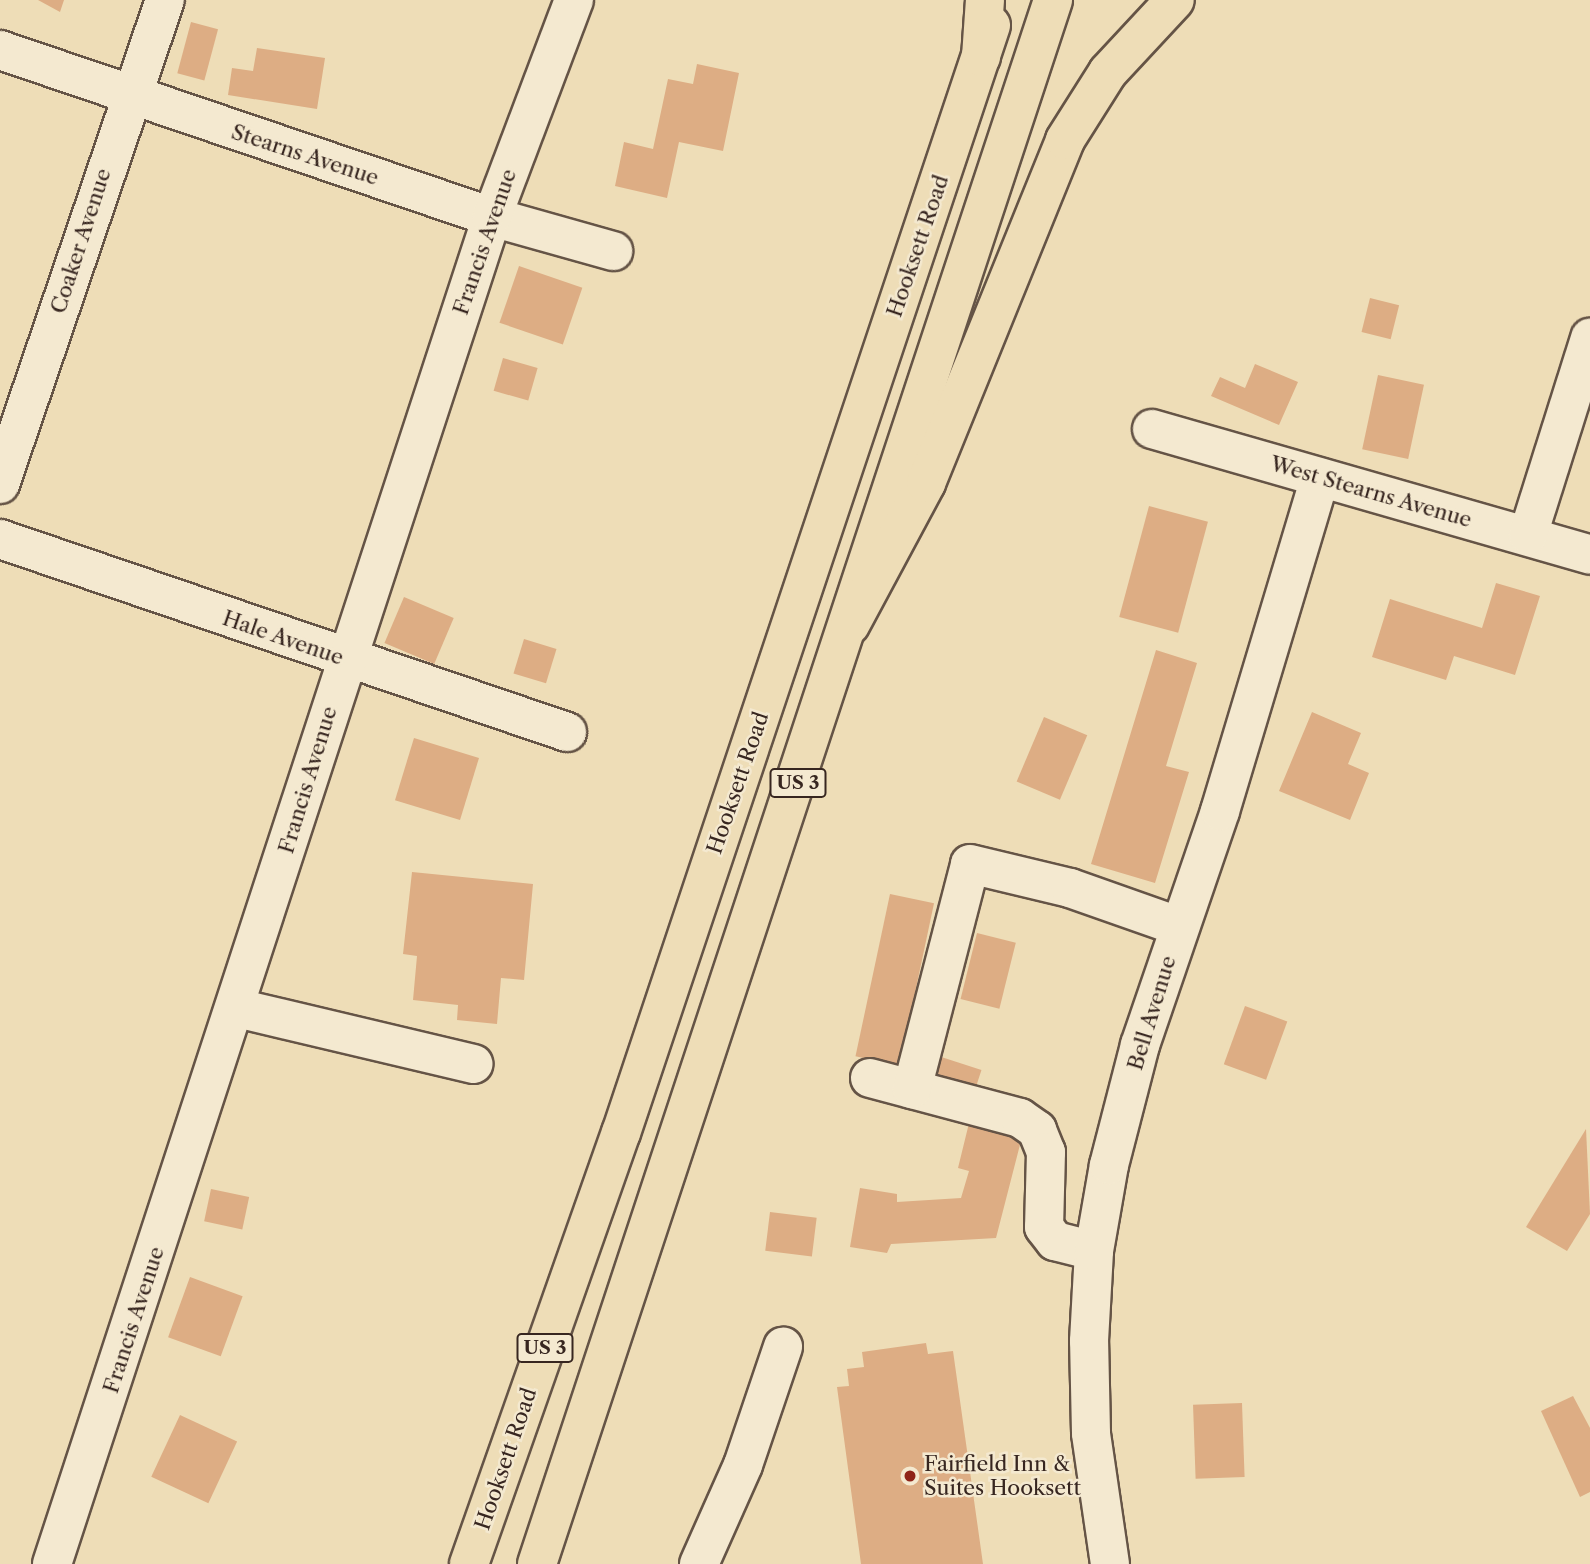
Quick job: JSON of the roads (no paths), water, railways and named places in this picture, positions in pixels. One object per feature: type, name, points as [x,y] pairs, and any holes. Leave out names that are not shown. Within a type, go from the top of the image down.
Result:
[{"type":"main road","points":[[981,57],[985,0]]},
{"type":"main road","name":"Hooksett Road","points":[[469,1564],[621,1133],[999,0]]},
{"type":"main road","name":"US 3","points":[[537,1564],[850,625],[1053,0]]},
{"type":"main road","points":[[850,625],[926,483],[1065,140],[1108,72],[1175,0]]},
{"type":"street","name":"Coaker Avenue","points":[[0,484],[129,97],[165,0]]},
{"type":"street","name":"Francis Avenue","points":[[52,1564],[237,1008],[345,659],[492,217],[574,0]]},
{"type":"street","name":"Stearns Avenue","points":[[0,50],[129,97],[492,217],[613,251]]},
{"type":"street","points":[[1528,536],[1590,338]]},
{"type":"street","name":"West Stearns Avenue","points":[[1152,429],[1590,555]]},
{"type":"street","name":"Bell Avenue","points":[[1110,1564],[1091,1433],[1094,1251],[1137,1059],[1178,926],[1220,811],[1320,478]]},
{"type":"street","name":"Hale Avenue","points":[[0,539],[345,659],[567,732]]},
{"type":"street","points":[[912,1089],[966,873],[971,864],[990,865],[1178,926]]},
{"type":"street","points":[[237,1008],[473,1064]]},
{"type":"street","points":[[870,1078],[1020,1118],[1037,1130],[1046,1152],[1044,1227],[1055,1241],[1094,1251]]},
{"type":"street","points":[[699,1564],[743,1465],[783,1348]]},
{"type":"place","name":"Fairfield Inn & Suites Hooksett","points":[[910,1476]]}]
